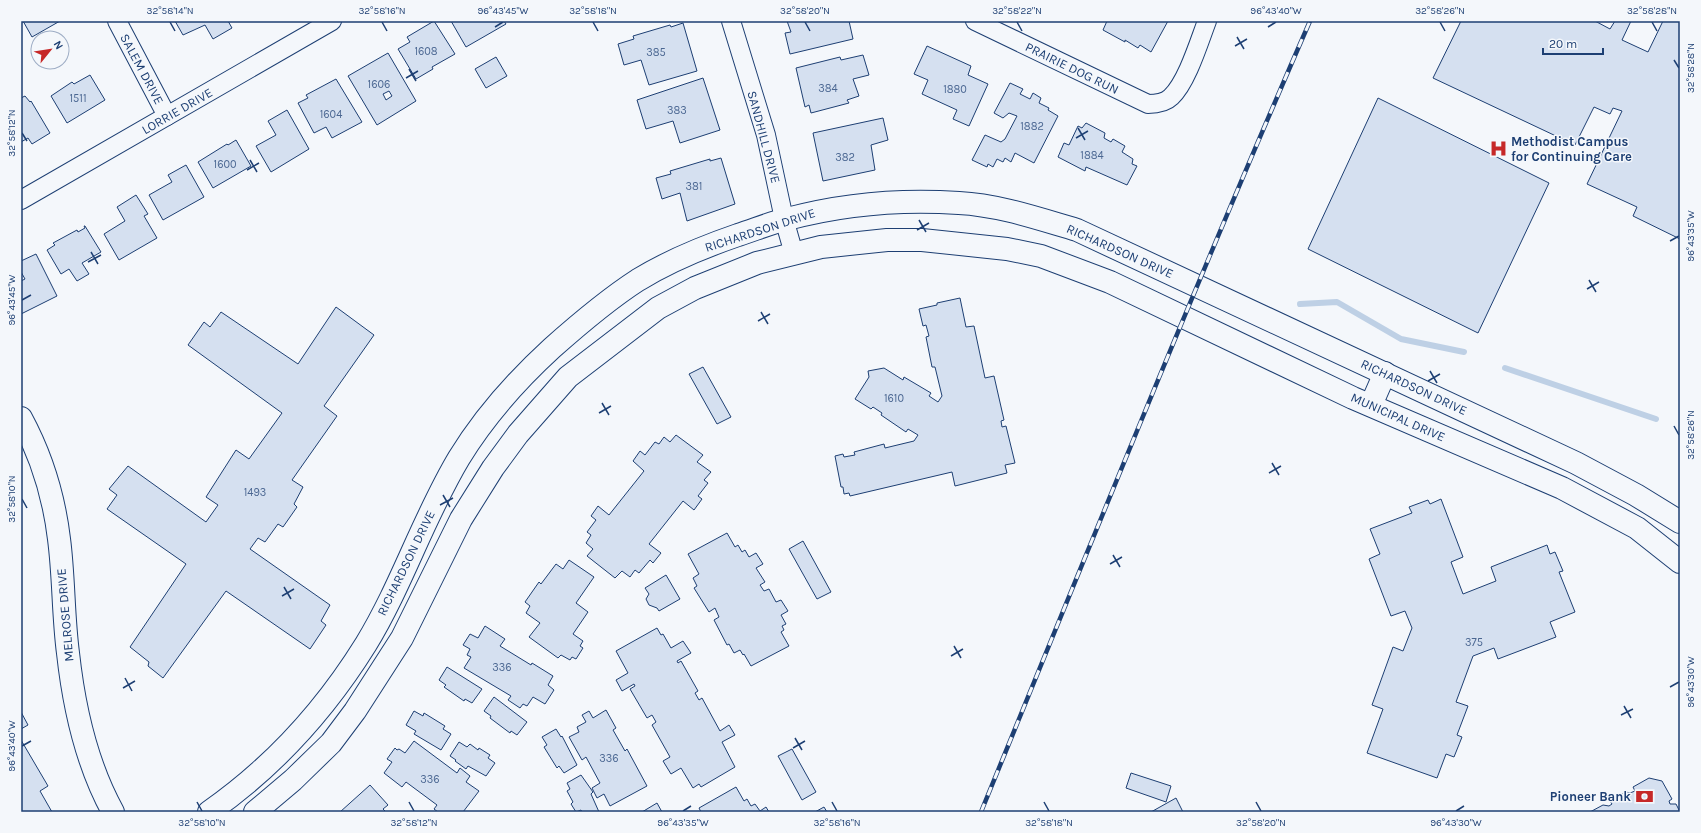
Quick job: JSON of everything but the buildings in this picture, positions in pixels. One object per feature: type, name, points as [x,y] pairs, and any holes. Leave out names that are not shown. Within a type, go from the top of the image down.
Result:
[{"type":"street","name":"SALEM DRIVE","points":[[117,21],[167,116]]},
{"type":"street","name":"LORRIE DRIVE","points":[[21,200],[332,21]]},
{"type":"street","name":"SANDHILL DRIVE","points":[[731,21],[766,135],[784,219],[794,254]]},
{"type":"street","name":"PRAIRIE DOG RUN","points":[[974,21],[1148,104],[1158,105],[1170,98],[1181,85],[1207,21]]},
{"type":"street","name":"RICHARDSON DRIVE","points":[[209,812],[235,794],[281,752],[318,710],[342,678],[366,644],[377,624],[420,533],[458,459],[482,424],[520,378],[572,330],[636,281],[670,262],[704,247],[784,219],[825,210],[863,203],[961,203],[995,208],[1077,230],[1576,463],[1636,495],[1680,522]]},
{"type":"street","name":"MUNICIPAL DRIVE","points":[[794,254],[821,247],[887,240],[930,241],[1007,249],[1041,256],[1110,282],[1371,406],[1562,488],[1637,528],[1680,562]]},
{"type":"street","points":[[255,812],[293,780],[331,743],[355,711],[402,638],[461,519],[493,468],[518,434],[568,378],[658,308],[695,288],[757,263],[794,254]]},
{"type":"street","points":[[1371,406],[1385,373]]},
{"type":"street","name":"MELROSE DRIVE","points":[[21,418],[34,442],[49,488],[59,538],[68,653],[74,701],[82,734],[101,789],[113,812]]},
{"type":"waterway","points":[[1300,304],[1337,302],[1401,339],[1464,352]]},
{"type":"waterway","points":[[1505,368],[1656,419]]},
{"type":"railway","points":[[981,812],[1184,317],[1310,21]]},
{"type":"place","name":"Methodist Campus for Continuing Care","points":[[1498,148]]},
{"type":"place","name":"Pioneer Bank","points":[[1644,796]]}]
